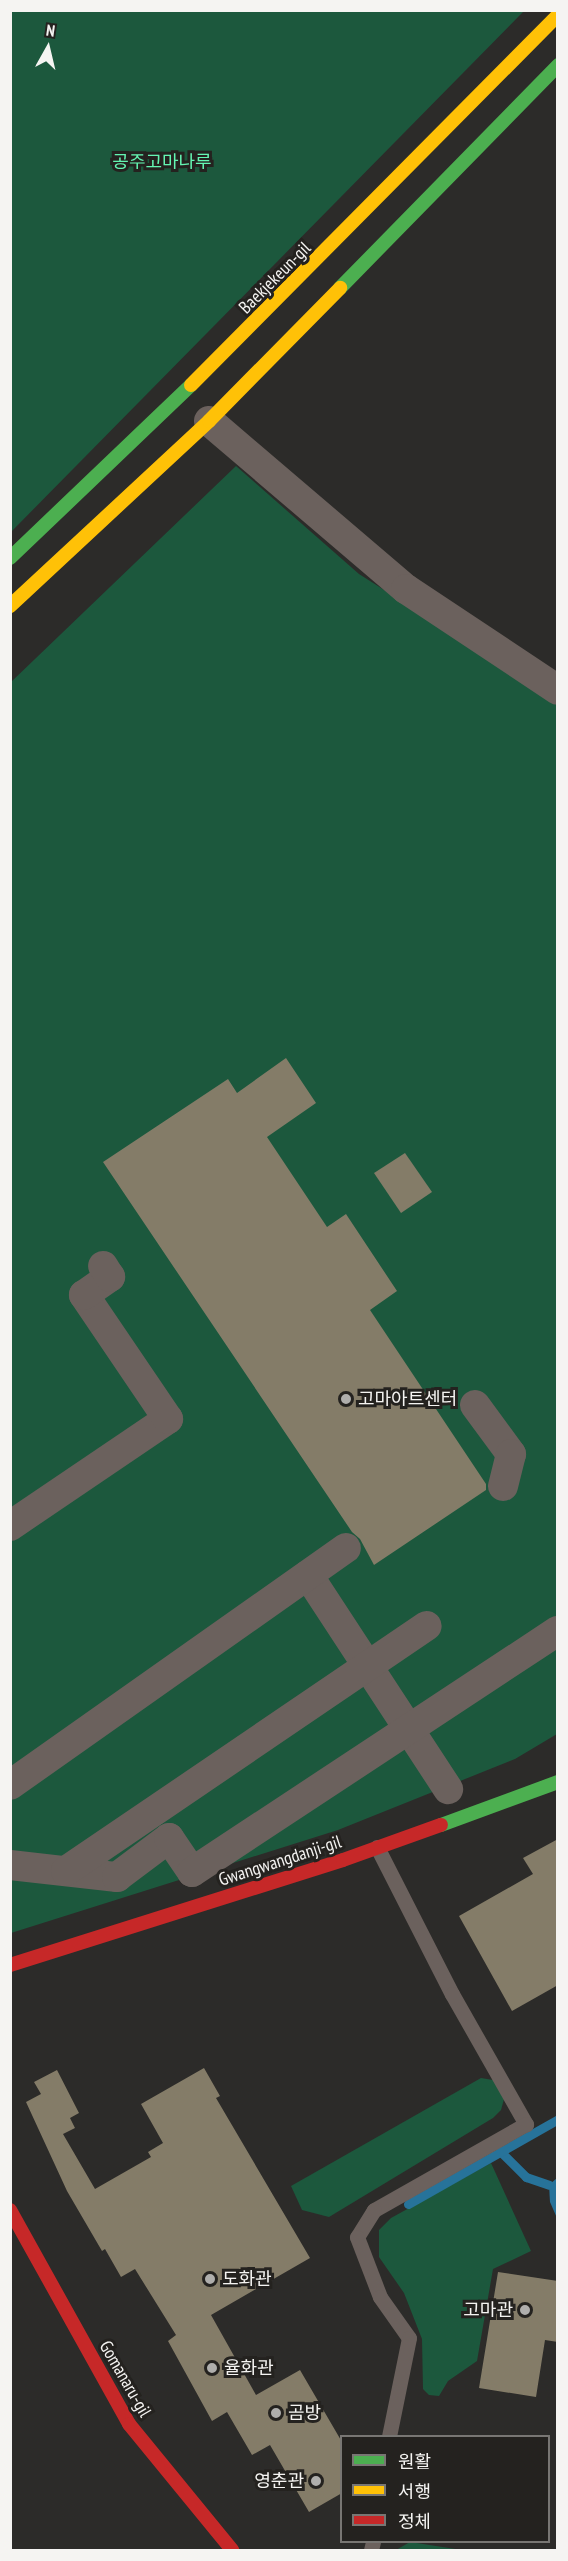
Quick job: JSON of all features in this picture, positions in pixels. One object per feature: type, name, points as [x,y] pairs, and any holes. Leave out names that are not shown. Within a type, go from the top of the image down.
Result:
[{"type":"main road","name":"Baekjekeun-gil","points":[[10,558],[237,342],[558,15]]},
{"type":"main road","points":[[10,606],[208,421],[558,65]]},
{"type":"main road","name":"Gwangwangdanji-gil","points":[[10,1965],[377,1846],[558,1782]]},
{"type":"main road","name":"Gomanaru-gil","points":[[10,2210],[129,2424],[232,2550]]},
{"type":"street","points":[[208,421],[405,589],[558,690]]},
{"type":"street","points":[[10,1526],[168,1419],[84,1295],[111,1277],[103,1266]]},
{"type":"street","points":[[475,1405],[511,1454],[503,1486]]},
{"type":"street","points":[[10,1785],[346,1548]]},
{"type":"street","points":[[308,1575],[448,1789]]},
{"type":"street","points":[[66,1871],[427,1626]]},
{"type":"street","points":[[10,1864],[117,1877],[169,1838],[192,1872],[558,1631]]},
{"type":"lane","points":[[377,1846],[452,1994],[526,2124],[374,2210],[357,2237],[380,2297],[409,2338],[389,2435]]},
{"type":"green space","name":"공주고마나루","points":[[10,11],[524,11],[11,532]]},
{"type":"green space","points":[[236,466],[359,574],[557,700],[557,1734],[515,1759],[338,1830],[11,1933],[11,682]]},
{"type":"green space","points":[[481,2078],[493,2080],[504,2099],[501,2110],[493,2118],[329,2217],[302,2210],[291,2186]]},
{"type":"green space","points":[[491,2163],[531,2251],[493,2269],[477,2361],[448,2381],[439,2396],[429,2395],[423,2389],[422,2339],[404,2293],[379,2257],[379,2230],[391,2218]]},
{"type":"green space","points":[[408,2543],[416,2543],[462,2550],[396,2550]]},
{"type":"water","points":[[557,2178],[557,2218],[550,2202],[549,2185]]},
{"type":"building","name":"고마아트센터","points":[[286,1058],[316,1103],[267,1137],[327,1227],[346,1214],[397,1291],[370,1310],[486,1484],[486,1490],[374,1565],[360,1539],[352,1532],[103,1162],[228,1079],[237,1093]]},
{"type":"building","points":[[405,1153],[432,1192],[401,1213],[374,1173]]},
{"type":"building","points":[[558,1839],[558,1985],[512,2011],[459,1916],[533,1874],[523,1858]]},
{"type":"building","points":[[204,2068],[220,2096],[216,2098],[310,2258],[211,2315],[256,2395],[300,2370],[340,2439],[340,2494],[309,2512],[270,2445],[252,2455],[227,2412],[212,2421],[168,2341],[176,2335],[135,2269],[121,2277],[105,2249],[102,2251],[67,2191],[26,2102],[41,2094],[34,2082],[57,2070],[79,2113],[70,2118],[75,2128],[63,2134],[95,2189],[151,2157],[148,2152],[163,2143],[141,2104]]},
{"type":"building","name":"고마관","points":[[498,2272],[558,2281],[558,2342],[545,2340],[536,2397],[479,2388]]},
{"type":"waterway","points":[[408,2204],[558,2119]]},
{"type":"waterway","points":[[500,2151],[526,2177],[549,2185]]},
{"type":"traffic: fast","points":[[340,288],[558,65]]},
{"type":"traffic: fast","points":[[10,558],[191,385]]},
{"type":"traffic: fast","points":[[441,1825],[558,1782]]},
{"type":"traffic: slow","points":[[191,385],[558,15]]},
{"type":"traffic: slow","points":[[10,606],[209,421],[340,288]]},
{"type":"traffic: jam","points":[[10,1965],[343,1860],[441,1825]]},
{"type":"traffic: jam","points":[[10,2210],[129,2424],[232,2550]]},
{"type":"place","name":"고마아트센터","points":[[346,1399]]},
{"type":"place","name":"도화관","points":[[210,2279]]},
{"type":"place","name":"고마관","points":[[525,2310]]},
{"type":"place","name":"율화관","points":[[212,2368]]},
{"type":"place","name":"곰방","points":[[276,2413]]},
{"type":"place","name":"영춘관","points":[[316,2481]]}]
